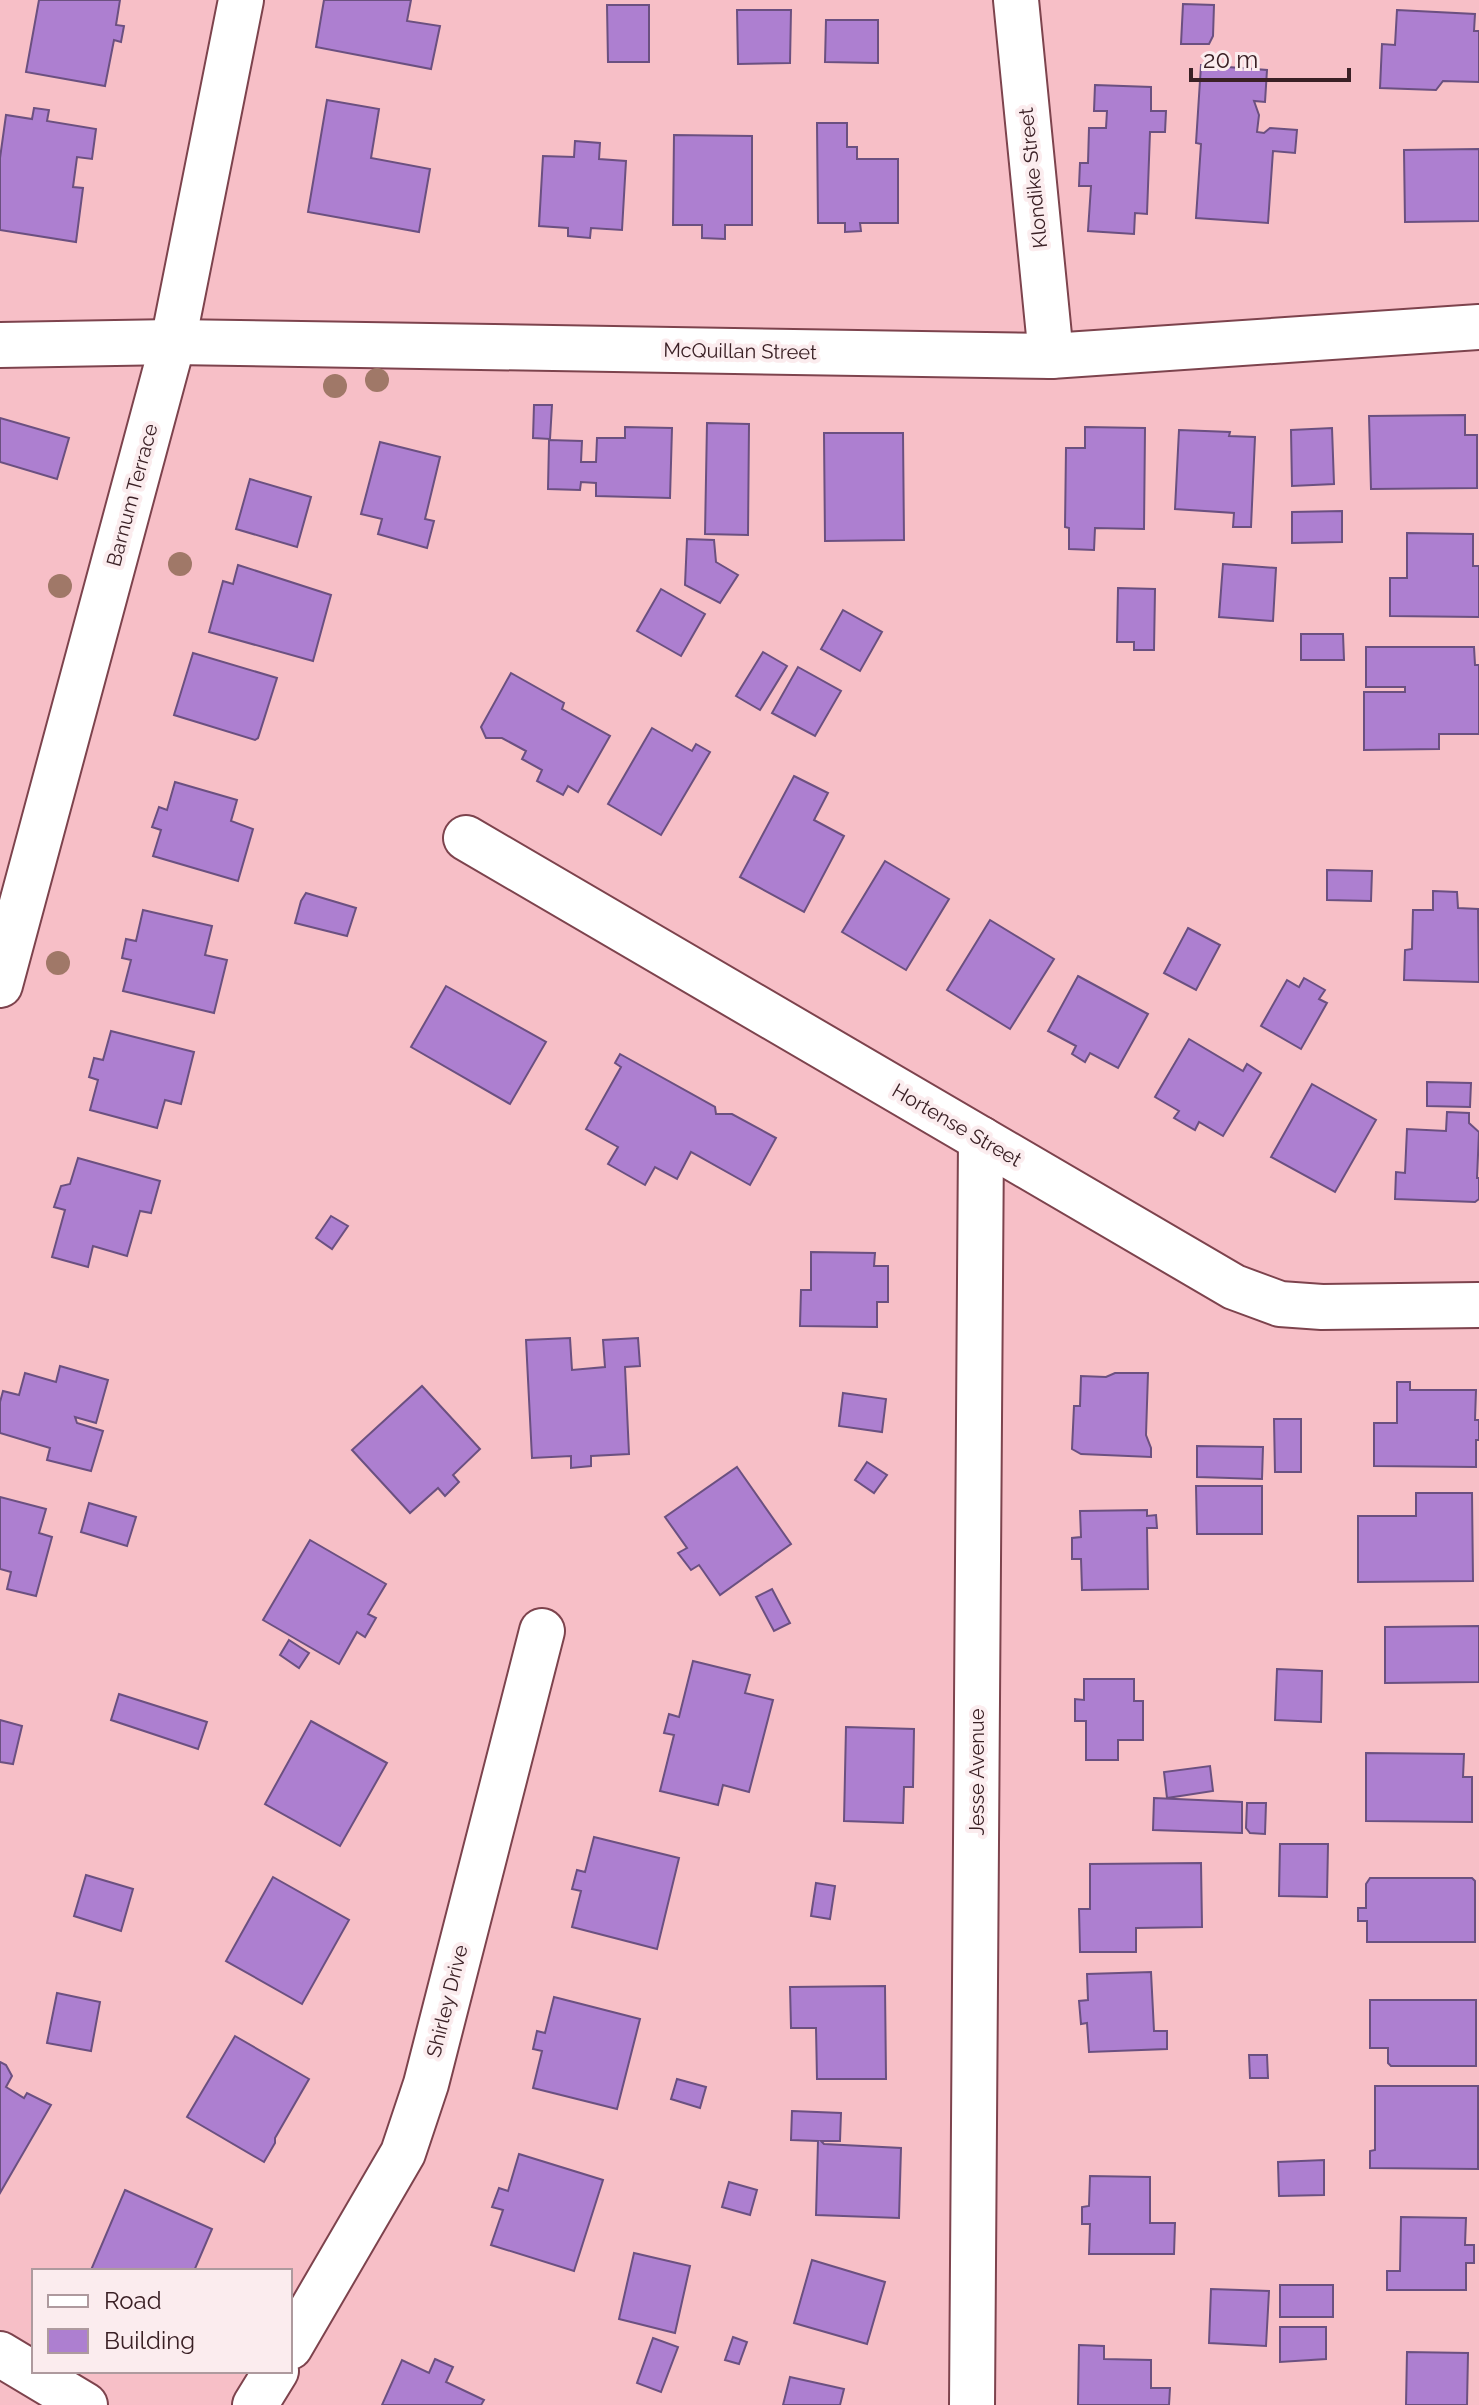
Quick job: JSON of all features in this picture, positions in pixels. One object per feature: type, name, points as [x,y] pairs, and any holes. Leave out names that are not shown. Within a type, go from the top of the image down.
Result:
[{"type":"street","name":"Barnum Terrace","points":[[0,985],[173,342],[241,0]]},
{"type":"street","name":"Klondike Street","points":[[1016,0],[1051,356]]},
{"type":"street","name":"McQuillan Street","points":[[0,345],[173,342],[1051,356],[1479,327]]},
{"type":"street","name":"Hortense Street","points":[[466,838],[1234,1287],[1280,1304],[1322,1307],[1479,1305]]},
{"type":"street","name":"Jesse Avenue","points":[[972,2405],[981,1139]]},
{"type":"street","name":"Shirley Drive","points":[[292,2344],[403,2153],[426,2084],[542,1631]]},
{"type":"street","points":[[0,2354],[85,2405]]},
{"type":"street","points":[[255,2405],[275,2373]]},
{"type":"building","points":[[39,0],[120,0],[116,25],[124,26],[121,42],[114,40],[105,86],[26,72]]},
{"type":"building","points":[[324,0],[411,0],[407,21],[440,26],[431,69],[316,47]]},
{"type":"building","points":[[1183,4],[1214,5],[1213,36],[1209,44],[1181,44]]},
{"type":"building","points":[[607,5],[649,5],[649,62],[608,62]]},
{"type":"building","points":[[737,10],[791,10],[790,63],[738,64]]},
{"type":"building","points":[[1397,10],[1475,14],[1474,31],[1479,31],[1479,82],[1443,81],[1436,90],[1380,88],[1382,44],[1395,45]]},
{"type":"building","points":[[826,20],[878,20],[878,63],[825,62]]},
{"type":"building","points":[[1201,65],[1267,70],[1265,102],[1254,101],[1259,115],[1257,132],[1264,133],[1270,128],[1297,130],[1295,153],[1273,151],[1268,223],[1196,218],[1201,144],[1196,143]]},
{"type":"building","points":[[1095,85],[1151,87],[1151,111],[1166,111],[1165,132],[1150,132],[1147,214],[1135,213],[1134,234],[1088,231],[1091,186],[1079,186],[1080,163],[1088,163],[1089,128],[1106,128],[1107,111],[1094,111]]},
{"type":"building","points":[[327,100],[379,109],[371,158],[430,169],[419,232],[308,212]]},
{"type":"building","points":[[34,108],[49,110],[47,121],[96,129],[92,159],[77,157],[73,187],[83,188],[76,242],[0,230],[0,158],[6,115],[32,119]]},
{"type":"building","points":[[817,123],[847,123],[847,147],[857,147],[857,159],[898,159],[898,223],[860,223],[861,231],[845,232],[845,223],[818,223]]},
{"type":"building","points":[[674,135],[752,136],[752,225],[725,225],[725,239],[702,238],[702,225],[673,225]]},
{"type":"building","points":[[575,141],[600,143],[599,159],[626,161],[622,230],[591,228],[590,238],[568,236],[568,228],[539,226],[543,156],[574,157]]},
{"type":"building","points":[[1479,149],[1479,221],[1405,222],[1404,150]]},
{"type":"building","points":[[534,405],[552,405],[550,439],[533,438]]},
{"type":"building","points":[[1465,415],[1465,435],[1477,435],[1477,488],[1371,489],[1369,416]]},
{"type":"building","points":[[0,418],[69,438],[57,479],[0,462]]},
{"type":"building","points":[[707,423],[749,424],[748,535],[705,534]]},
{"type":"building","points":[[625,427],[672,428],[670,498],[596,496],[596,483],[581,482],[580,490],[548,489],[549,440],[582,441],[581,462],[596,462],[597,438],[625,438]]},
{"type":"building","points":[[1085,427],[1145,428],[1144,529],[1095,528],[1094,550],[1069,549],[1069,528],[1065,527],[1066,448],[1085,448]]},
{"type":"building","points":[[1332,428],[1334,484],[1292,486],[1291,430]]},
{"type":"building","points":[[1179,430],[1230,432],[1229,436],[1255,437],[1251,527],[1233,527],[1234,513],[1175,509]]},
{"type":"building","points":[[824,433],[903,433],[904,540],[825,541]]},
{"type":"building","points":[[380,442],[440,457],[425,519],[434,521],[427,548],[378,534],[382,519],[361,514]]},
{"type":"building","points":[[250,479],[311,497],[297,547],[236,529]]},
{"type":"building","points":[[1342,511],[1342,542],[1292,543],[1292,512]]},
{"type":"building","points":[[1407,533],[1473,534],[1473,566],[1479,566],[1479,617],[1390,616],[1390,578],[1407,578]]},
{"type":"building","points":[[687,539],[714,540],[716,562],[738,575],[720,603],[685,585]]},
{"type":"building","points":[[1223,564],[1276,568],[1273,621],[1219,617]]},
{"type":"building","points":[[238,565],[331,595],[313,661],[209,632],[223,581],[233,584]]},
{"type":"building","points":[[1118,588],[1155,589],[1154,650],[1134,650],[1134,642],[1117,642]]},
{"type":"building","points":[[661,589],[705,614],[681,656],[637,631]]},
{"type":"building","points":[[843,610],[882,632],[860,671],[821,649]]},
{"type":"building","points":[[1301,634],[1343,634],[1344,660],[1301,660]]},
{"type":"building","points":[[1366,647],[1474,647],[1475,665],[1479,665],[1479,734],[1439,734],[1439,749],[1364,750],[1364,692],[1405,692],[1405,687],[1366,687]]},
{"type":"building","points":[[763,652],[787,666],[760,710],[736,696]]},
{"type":"building","points":[[193,653],[277,678],[258,738],[255,740],[174,715]]},
{"type":"building","points":[[798,667],[841,691],[815,736],[772,713]]},
{"type":"building","points":[[511,673],[564,703],[562,709],[610,736],[578,792],[568,786],[563,795],[537,781],[542,770],[522,759],[526,751],[502,738],[486,738],[481,727]]},
{"type":"building","points":[[652,728],[692,751],[696,744],[710,752],[661,835],[608,804]]},
{"type":"building","points":[[794,776],[828,793],[814,820],[844,836],[804,912],[740,877]]},
{"type":"building","points":[[175,782],[237,800],[231,821],[253,829],[238,881],[153,856],[161,830],[152,827],[159,807],[167,810]]},
{"type":"building","points":[[885,861],[949,899],[906,970],[842,932]]},
{"type":"building","points":[[1327,870],[1372,871],[1371,901],[1327,900]]},
{"type":"building","points":[[1433,891],[1457,892],[1458,908],[1478,909],[1479,982],[1404,980],[1405,950],[1412,949],[1413,910],[1433,910]]},
{"type":"building","points":[[306,893],[356,908],[347,936],[295,923]]},
{"type":"building","points":[[143,910],[212,926],[205,955],[227,960],[214,1013],[123,991],[131,960],[122,958],[126,939],[136,941]]},
{"type":"building","points":[[990,920],[1054,959],[1010,1029],[947,990]]},
{"type":"building","points":[[1188,928],[1220,945],[1196,990],[1164,973]]},
{"type":"building","points":[[1078,976],[1148,1014],[1118,1068],[1090,1053],[1085,1062],[1072,1054],[1076,1046],[1048,1031]]},
{"type":"building","points":[[1304,978],[1325,990],[1319,999],[1327,1003],[1301,1049],[1261,1026],[1287,980],[1299,987]]},
{"type":"building","points":[[446,986],[546,1042],[510,1104],[411,1047]]},
{"type":"building","points":[[111,1031],[194,1052],[181,1104],[165,1100],[157,1128],[90,1110],[98,1080],[89,1077],[94,1058],[103,1060]]},
{"type":"building","points":[[1189,1039],[1243,1071],[1247,1064],[1261,1073],[1223,1136],[1199,1122],[1195,1130],[1174,1118],[1179,1111],[1155,1097]]},
{"type":"building","points":[[620,1054],[715,1107],[716,1114],[732,1114],[776,1138],[750,1185],[691,1152],[677,1179],[655,1167],[645,1185],[608,1164],[618,1147],[586,1129],[621,1067],[615,1063]]},
{"type":"building","points":[[1427,1082],[1471,1083],[1470,1107],[1427,1106]]},
{"type":"building","points":[[1312,1084],[1376,1120],[1335,1192],[1271,1157]]},
{"type":"building","points":[[1447,1112],[1469,1113],[1469,1123],[1479,1132],[1479,1199],[1475,1202],[1395,1199],[1396,1172],[1405,1173],[1407,1129],[1446,1131]]},
{"type":"building","points":[[78,1158],[160,1181],[151,1213],[140,1211],[127,1256],[93,1246],[88,1267],[52,1257],[65,1210],[54,1207],[61,1186],[70,1184]]},
{"type":"building","points":[[331,1216],[348,1226],[332,1249],[316,1238]]},
{"type":"building","points":[[811,1252],[875,1253],[874,1266],[888,1266],[888,1302],[877,1302],[877,1327],[800,1326],[801,1290],[811,1290]]},
{"type":"building","points":[[570,1338],[572,1370],[605,1367],[603,1340],[638,1338],[640,1366],[625,1367],[629,1454],[591,1456],[591,1466],[571,1468],[571,1456],[532,1458],[526,1340]]},
{"type":"building","points":[[60,1366],[108,1380],[96,1423],[75,1417],[77,1423],[103,1431],[91,1471],[47,1460],[50,1448],[0,1433],[3,1391],[19,1395],[25,1373],[56,1382]]},
{"type":"building","points":[[1115,1373],[1148,1373],[1146,1435],[1151,1457],[1081,1454],[1072,1449],[1074,1406],[1080,1406],[1081,1376],[1106,1377]]},
{"type":"building","points":[[1397,1382],[1410,1382],[1410,1390],[1476,1390],[1475,1420],[1479,1420],[1479,1440],[1476,1440],[1476,1467],[1374,1466],[1374,1423],[1397,1423]]},
{"type":"building","points":[[422,1386],[480,1449],[453,1475],[459,1482],[445,1496],[438,1488],[410,1513],[352,1450]]},
{"type":"building","points":[[843,1393],[886,1399],[882,1432],[839,1426]]},
{"type":"building","points":[[1274,1419],[1301,1419],[1301,1472],[1275,1472]]},
{"type":"building","points":[[1197,1446],[1263,1447],[1262,1479],[1197,1477]]},
{"type":"building","points":[[867,1462],[887,1475],[874,1493],[855,1480]]},
{"type":"building","points":[[737,1467],[791,1544],[720,1595],[699,1565],[691,1570],[678,1553],[687,1548],[665,1517]]},
{"type":"building","points":[[1196,1486],[1262,1486],[1262,1534],[1197,1534]]},
{"type":"building","points":[[1416,1493],[1472,1493],[1473,1581],[1358,1582],[1358,1516],[1416,1516]]},
{"type":"building","points":[[0,1497],[46,1509],[39,1533],[52,1537],[36,1596],[7,1589],[11,1572],[0,1569]]},
{"type":"building","points":[[89,1503],[136,1517],[127,1546],[81,1532]]},
{"type":"building","points":[[1147,1510],[1147,1516],[1156,1515],[1157,1528],[1147,1528],[1148,1589],[1082,1590],[1081,1559],[1072,1559],[1072,1538],[1081,1537],[1080,1511]]},
{"type":"building","points":[[310,1540],[386,1584],[368,1614],[376,1618],[365,1637],[357,1632],[339,1664],[263,1620]]},
{"type":"building","points":[[772,1589],[790,1623],[774,1631],[756,1597]]},
{"type":"building","points":[[1479,1626],[1479,1682],[1385,1683],[1385,1627]]},
{"type":"building","points":[[289,1640],[309,1653],[299,1668],[280,1655]]},
{"type":"building","points":[[693,1661],[750,1675],[745,1693],[773,1700],[749,1792],[723,1785],[718,1805],[660,1791],[674,1735],[664,1733],[669,1714],[679,1717]]},
{"type":"building","points":[[1277,1669],[1322,1671],[1321,1722],[1275,1720]]},
{"type":"building","points":[[1084,1679],[1134,1679],[1134,1701],[1143,1701],[1143,1740],[1118,1740],[1118,1760],[1086,1760],[1086,1721],[1075,1721],[1075,1699],[1084,1700]]},
{"type":"building","points":[[119,1694],[207,1722],[198,1749],[111,1720]]},
{"type":"building","points":[[0,1720],[22,1726],[13,1764],[0,1762]]},
{"type":"building","points":[[311,1721],[387,1763],[340,1846],[265,1804]]},
{"type":"building","points":[[846,1727],[914,1729],[913,1787],[904,1787],[903,1823],[844,1821]]},
{"type":"building","points":[[1366,1753],[1464,1754],[1463,1777],[1472,1777],[1472,1822],[1366,1821]]},
{"type":"building","points":[[1210,1766],[1213,1791],[1167,1798],[1164,1772]]},
{"type":"building","points":[[1154,1798],[1242,1802],[1242,1833],[1153,1830]]},
{"type":"building","points":[[1247,1803],[1266,1803],[1265,1834],[1250,1833],[1246,1828]]},
{"type":"building","points":[[594,1837],[679,1858],[657,1949],[572,1927],[581,1891],[572,1889],[577,1870],[585,1872]]},
{"type":"building","points":[[1280,1844],[1328,1844],[1327,1897],[1279,1896]]},
{"type":"building","points":[[1201,1863],[1202,1927],[1136,1928],[1136,1952],[1080,1952],[1079,1909],[1090,1909],[1090,1864]]},
{"type":"building","points":[[86,1875],[133,1889],[121,1931],[74,1916]]},
{"type":"building","points":[[273,1877],[349,1920],[302,2004],[226,1961]]},
{"type":"building","points":[[1370,1878],[1472,1878],[1475,1881],[1475,1942],[1367,1942],[1367,1921],[1358,1921],[1358,1908],[1366,1908],[1366,1884]]},
{"type":"building","points":[[816,1883],[835,1886],[830,1919],[811,1916]]},
{"type":"building","points":[[1151,1972],[1154,2031],[1167,2031],[1167,2049],[1089,2052],[1087,2023],[1081,2024],[1079,2001],[1088,2000],[1087,1974]]},
{"type":"building","points":[[885,1986],[886,2079],[817,2079],[816,2028],[791,2028],[790,1987]]},
{"type":"building","points":[[57,1993],[100,2002],[91,2051],[47,2043]]},
{"type":"building","points":[[554,1997],[640,2019],[617,2109],[533,2088],[542,2051],[533,2049],[537,2031],[545,2033]]},
{"type":"building","points":[[1370,2000],[1476,2000],[1476,2066],[1391,2066],[1388,2063],[1388,2048],[1370,2048]]},
{"type":"building","points":[[235,2036],[309,2079],[264,2162],[187,2117]]},
{"type":"building","points":[[1249,2055],[1267,2055],[1268,2078],[1250,2078]]},
{"type":"building","points":[[0,2062],[6,2065],[12,2076],[6,2087],[24,2098],[27,2093],[51,2105],[0,2193]]},
{"type":"building","points":[[677,2079],[706,2087],[700,2108],[671,2099]]},
{"type":"building","points":[[1375,2086],[1478,2086],[1478,2169],[1370,2168],[1370,2151],[1375,2150]]},
{"type":"building","points":[[792,2111],[841,2113],[840,2141],[821,2141],[824,2144],[901,2148],[899,2218],[816,2215],[818,2141],[791,2140]]},
{"type":"building","points":[[519,2154],[603,2180],[574,2271],[491,2245],[503,2210],[492,2207],[499,2188],[508,2191]]},
{"type":"building","points":[[1324,2160],[1324,2195],[1279,2196],[1278,2162]]},
{"type":"building","points":[[1090,2176],[1150,2177],[1150,2223],[1175,2223],[1174,2254],[1089,2254],[1090,2224],[1082,2224],[1082,2207],[1089,2206]]},
{"type":"building","points":[[729,2182],[757,2190],[750,2215],[722,2207]]},
{"type":"building","points":[[125,2190],[212,2229],[195,2269],[91,2269]]},
{"type":"building","points":[[1401,2217],[1466,2218],[1465,2245],[1474,2245],[1474,2263],[1466,2263],[1466,2290],[1387,2290],[1387,2271],[1400,2271]]},
{"type":"building","points":[[634,2253],[690,2266],[675,2333],[619,2319]]},
{"type":"building","points":[[812,2260],[885,2282],[867,2344],[794,2323]]},
{"type":"building","points":[[1280,2285],[1333,2285],[1333,2317],[1280,2317]]},
{"type":"building","points":[[1211,2289],[1269,2291],[1266,2346],[1209,2343]]},
{"type":"building","points":[[1280,2327],[1326,2327],[1326,2359],[1280,2362]]},
{"type":"building","points":[[733,2337],[747,2342],[739,2364],[725,2360]]},
{"type":"building","points":[[653,2338],[678,2347],[661,2392],[637,2383]]},
{"type":"building","points":[[1079,2345],[1104,2346],[1104,2359],[1151,2360],[1151,2388],[1170,2388],[1169,2405],[1078,2405]]},
{"type":"building","points":[[1407,2352],[1468,2353],[1467,2405],[1406,2405]]},
{"type":"building","points":[[435,2359],[453,2367],[446,2382],[484,2400],[481,2405],[382,2405],[402,2360],[429,2373]]},
{"type":"building","points":[[790,2377],[844,2389],[840,2405],[783,2405]]}]
